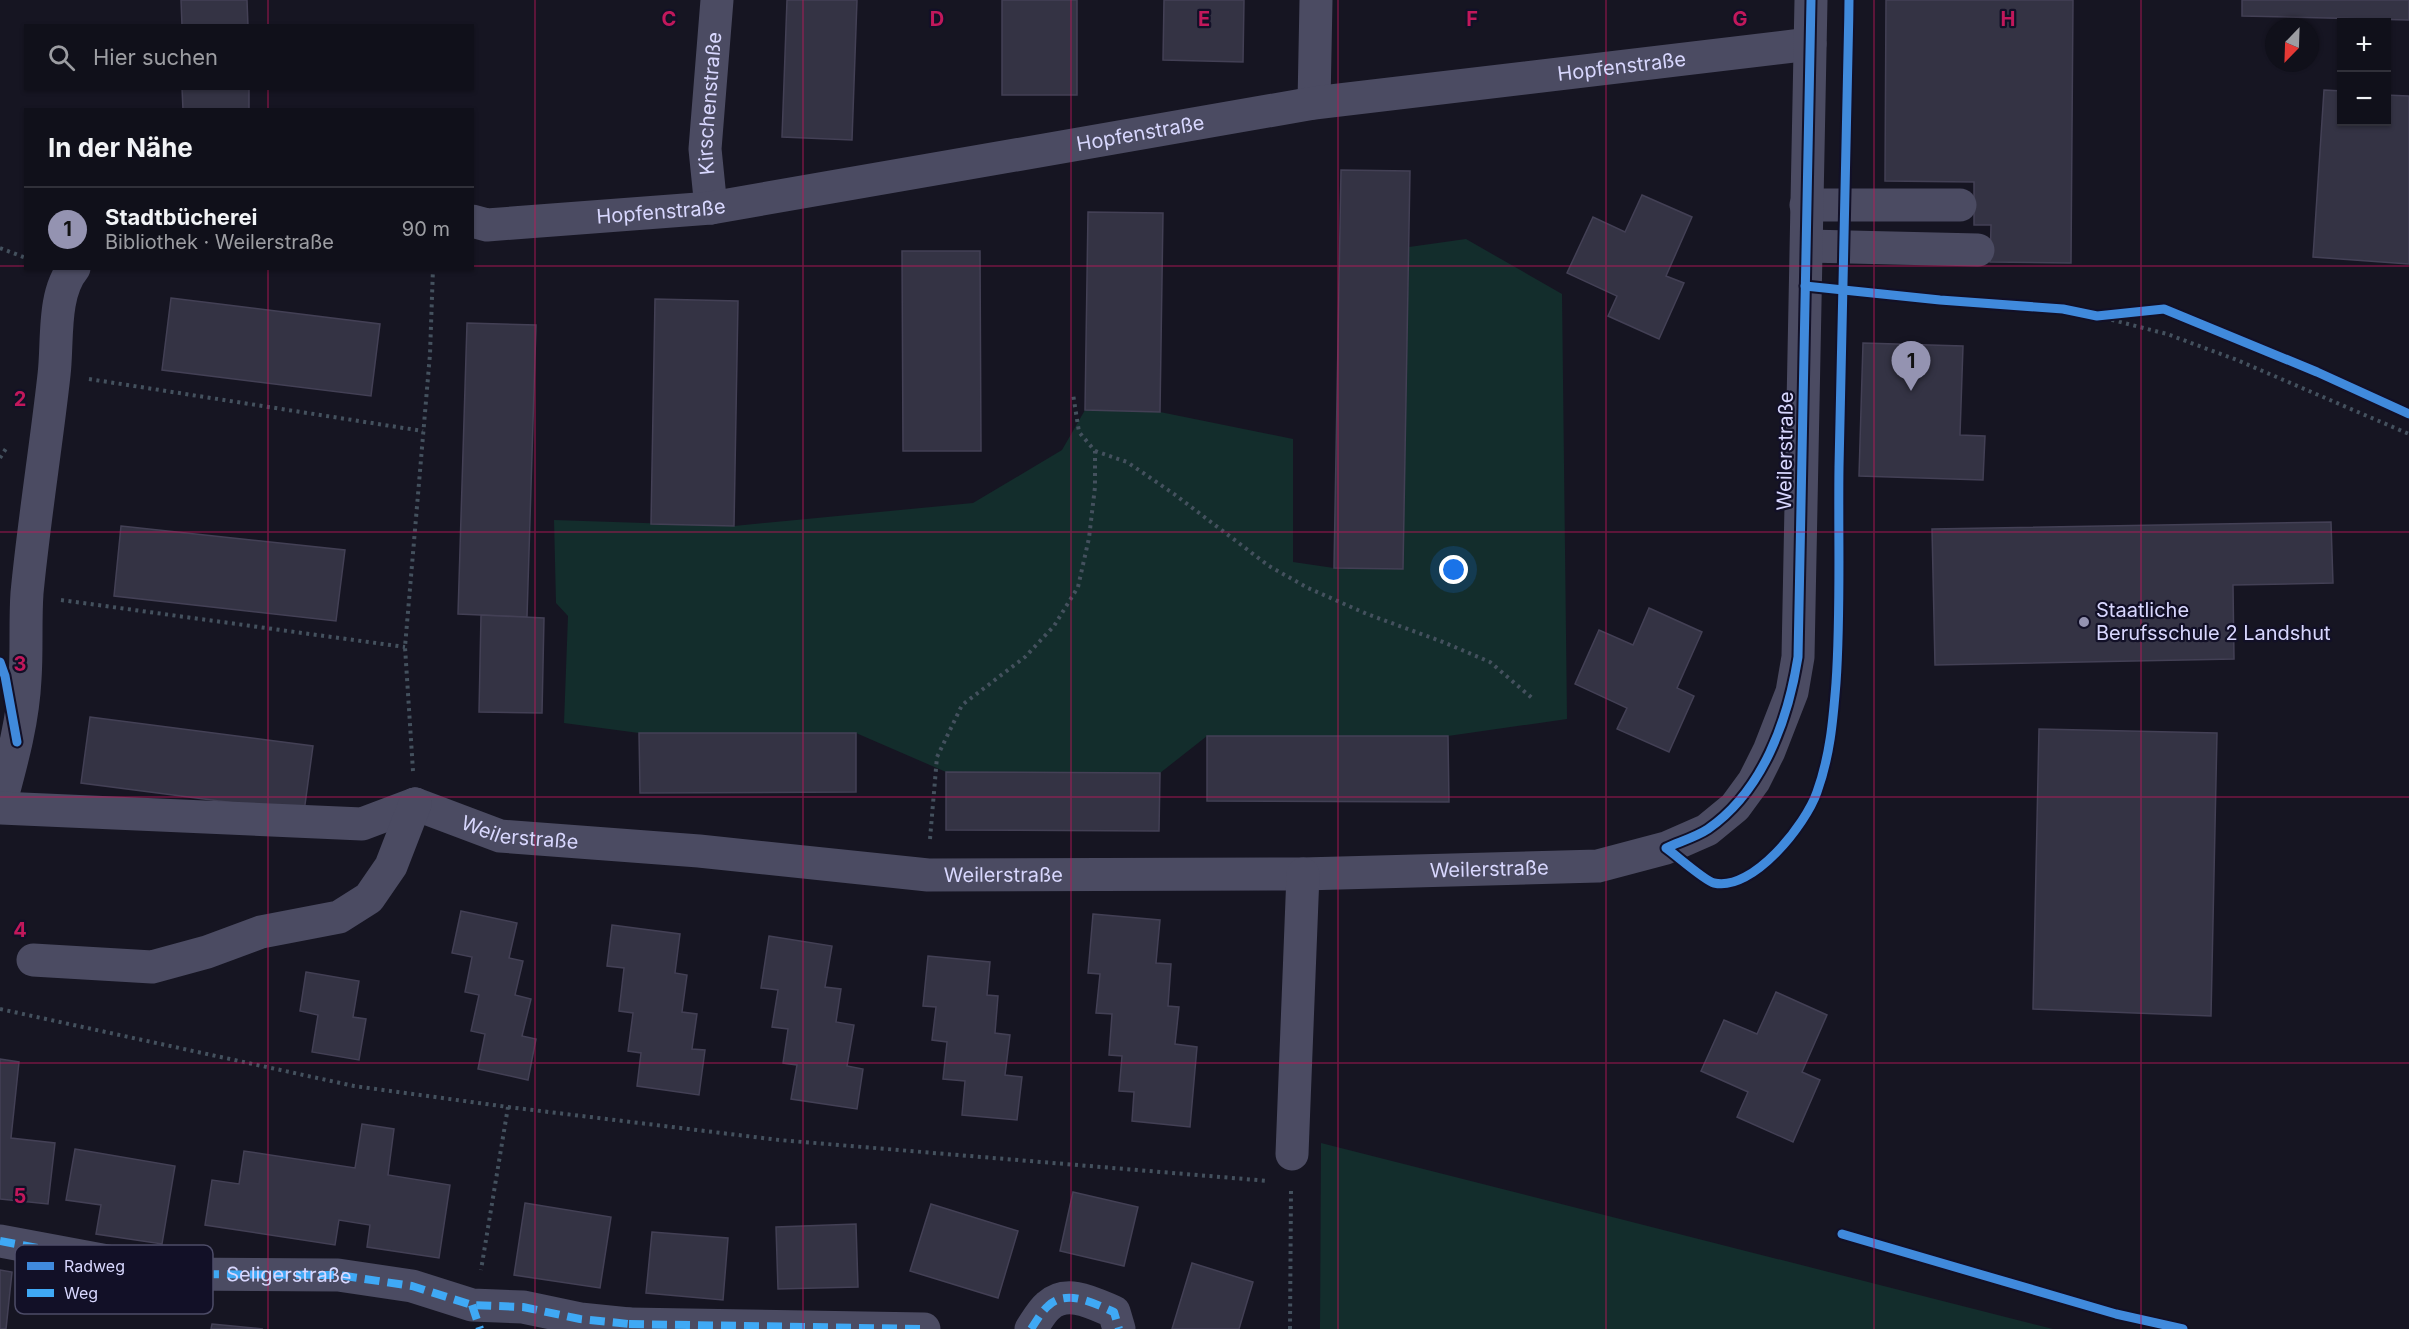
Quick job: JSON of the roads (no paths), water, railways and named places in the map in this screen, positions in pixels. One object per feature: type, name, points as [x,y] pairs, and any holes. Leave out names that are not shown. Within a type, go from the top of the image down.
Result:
[{"type":"street","name":"Kirschenstraße","points":[[711,208],[705,149],[717,0]]},
{"type":"street","points":[[1314,103],[1316,0]]},
{"type":"street","name":"Weilerstraße","points":[[415,804],[500,836],[699,851],[928,876],[1303,874],[1599,866],[1666,848],[1707,830],[1735,807],[1754,781],[1778,732],[1792,692],[1798,657],[1808,246],[1806,205],[1811,0]]},
{"type":"street","name":"Hopfenstraße","points":[[474,222],[487,225],[711,208],[1314,103],[1810,44]]},
{"type":"street","points":[[1806,205],[1960,205]]},
{"type":"street","points":[[1808,246],[1978,250]]},
{"type":"street","points":[[72,270],[68,275],[61,295],[55,374],[43,452],[27,596],[25,682],[17,742],[0,806],[362,825],[415,804]]},
{"type":"street","points":[[33,960],[152,967],[207,952],[261,933],[339,917],[369,898],[375,890],[391,866],[415,804]]},
{"type":"street","points":[[1291,1168],[1303,874]]},
{"type":"street","name":"Seligerstraße","points":[[0,1241],[21,1245]]},
{"type":"street","name":"Seligerstraße","points":[[213,1274],[338,1275],[412,1286],[476,1317],[523,1307],[627,1326],[924,1329]]},
{"type":"street","points":[[1031,1329],[1049,1305],[1070,1298],[1087,1300],[1114,1312],[1119,1329]]},
{"type":"place","name":"Stadtbücherei","points":[[1911,391]]},
{"type":"place","name":"Staatliche Berufsschule 2 Landshut","points":[[2084,622]]}]
